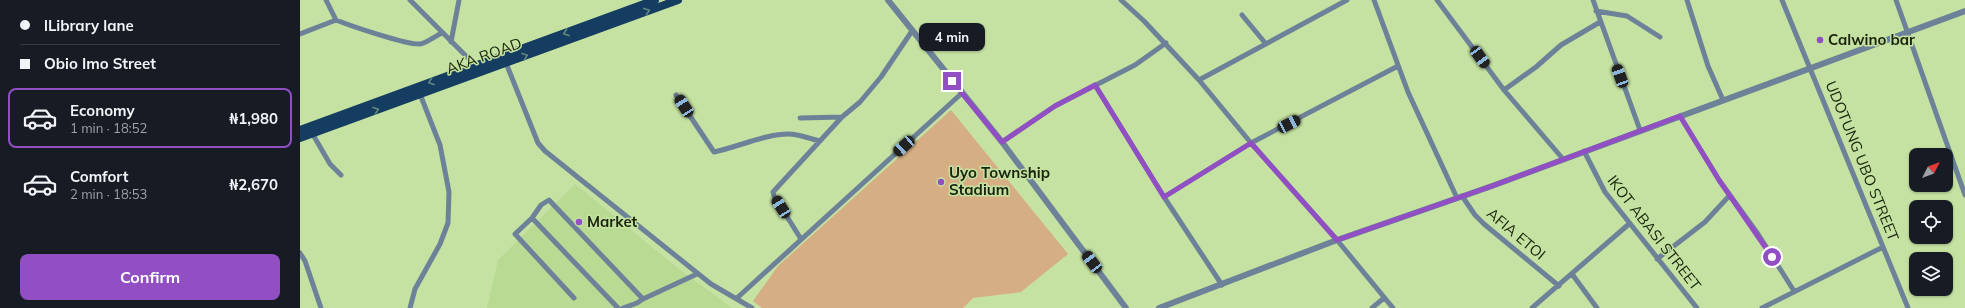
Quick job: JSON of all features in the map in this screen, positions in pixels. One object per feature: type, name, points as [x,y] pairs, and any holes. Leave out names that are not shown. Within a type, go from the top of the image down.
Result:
[{"type":"main road","name":"AKA ROAD","points":[[300,130],[655,0]]},
{"type":"main road","name":"AKA ROAD","points":[[300,138],[675,0]]},
{"type":"street","points":[[326,0],[336,20]]},
{"type":"street","points":[[410,0],[476,66]]},
{"type":"street","points":[[451,42],[459,0]]},
{"type":"street","points":[[888,0],[1002,142],[1126,308]]},
{"type":"street","points":[[1121,0],[1166,43],[1199,80],[1251,143],[1337,240],[1393,308]]},
{"type":"street","points":[[1199,80],[1347,0]]},
{"type":"street","name":"AFIA ETOI","points":[[1374,0],[1398,66],[1437,156],[1460,197],[1484,224],[1559,286]]},
{"type":"street","points":[[1437,0],[1504,90],[1563,159]]},
{"type":"street","points":[[1593,0],[1640,130]]},
{"type":"street","points":[[1687,0],[1708,66],[1723,100]]},
{"type":"street","name":"UDOTUNG UBO STREET","points":[[1782,0],[1908,308]]},
{"type":"street","points":[[1896,0],[1965,195]]},
{"type":"street","points":[[1596,11],[1627,16],[1660,37]]},
{"type":"street","points":[[1159,308],[1337,240],[1460,197],[1965,11]]},
{"type":"street","points":[[1242,14],[1266,44]]},
{"type":"street","points":[[300,34],[336,20],[416,44],[422,44],[442,33]]},
{"type":"street","points":[[1504,90],[1536,67],[1561,45],[1600,22]]},
{"type":"street","points":[[801,239],[773,192],[842,117],[860,102],[881,77],[912,31]]},
{"type":"street","points":[[1002,142],[1055,106],[1135,65],[1166,43]]},
{"type":"street","points":[[506,63],[538,143],[545,151],[697,274],[752,308]]},
{"type":"street","points":[[1164,197],[1251,143],[1398,66]]},
{"type":"street","points":[[1095,85],[1164,197],[1222,285]]},
{"type":"street","points":[[737,298],[962,93]]},
{"type":"street","points":[[410,308],[415,289],[440,244],[448,223],[449,192],[440,145],[420,94]]},
{"type":"street","points":[[676,95],[714,152],[747,142],[790,134],[820,141]]},
{"type":"street","points":[[1680,116],[1730,195],[1758,234],[1794,291]]},
{"type":"street","points":[[800,118],[842,117]]},
{"type":"street","points":[[312,133],[330,164],[341,175]]},
{"type":"street","name":"IKOT ABASI STREET","points":[[1584,151],[1600,184],[1629,224],[1697,308]]},
{"type":"street","points":[[1657,259],[1705,222],[1730,195]]},
{"type":"street","points":[[574,298],[515,234],[532,218],[541,205],[549,200],[643,299]]},
{"type":"street","points":[[532,218],[618,308]]},
{"type":"street","points":[[1532,308],[1629,224]]},
{"type":"street","points":[[1762,308],[1883,247]]},
{"type":"street","points":[[300,253],[305,261],[320,308]]},
{"type":"street","points":[[623,308],[637,303],[697,274]]},
{"type":"street","points":[[1572,274],[1597,308]]},
{"type":"street","points":[[1372,308],[1384,298]]},
{"type":"shaded area","name":"Uyo Township Stadium","points":[[951,110],[1068,254],[1021,292],[973,298],[963,308],[762,308],[753,301],[778,266]]},
{"type":"shaded area","name":"Market","points":[[575,184],[679,269],[732,308],[487,308],[498,260]]},
{"type":"place","name":"Calwino bar","points":[[1820,40]]},
{"type":"place","name":"Uyo Township Stadium","points":[[941,182]]},
{"type":"place","name":"Market","points":[[579,222]]},
{"type":"route","points":[[952,81],[1002,142],[1055,106],[1095,85],[1164,197],[1251,143],[1337,240],[1492,186],[1680,116],[1719,180],[1758,234],[1772,257]]}]
